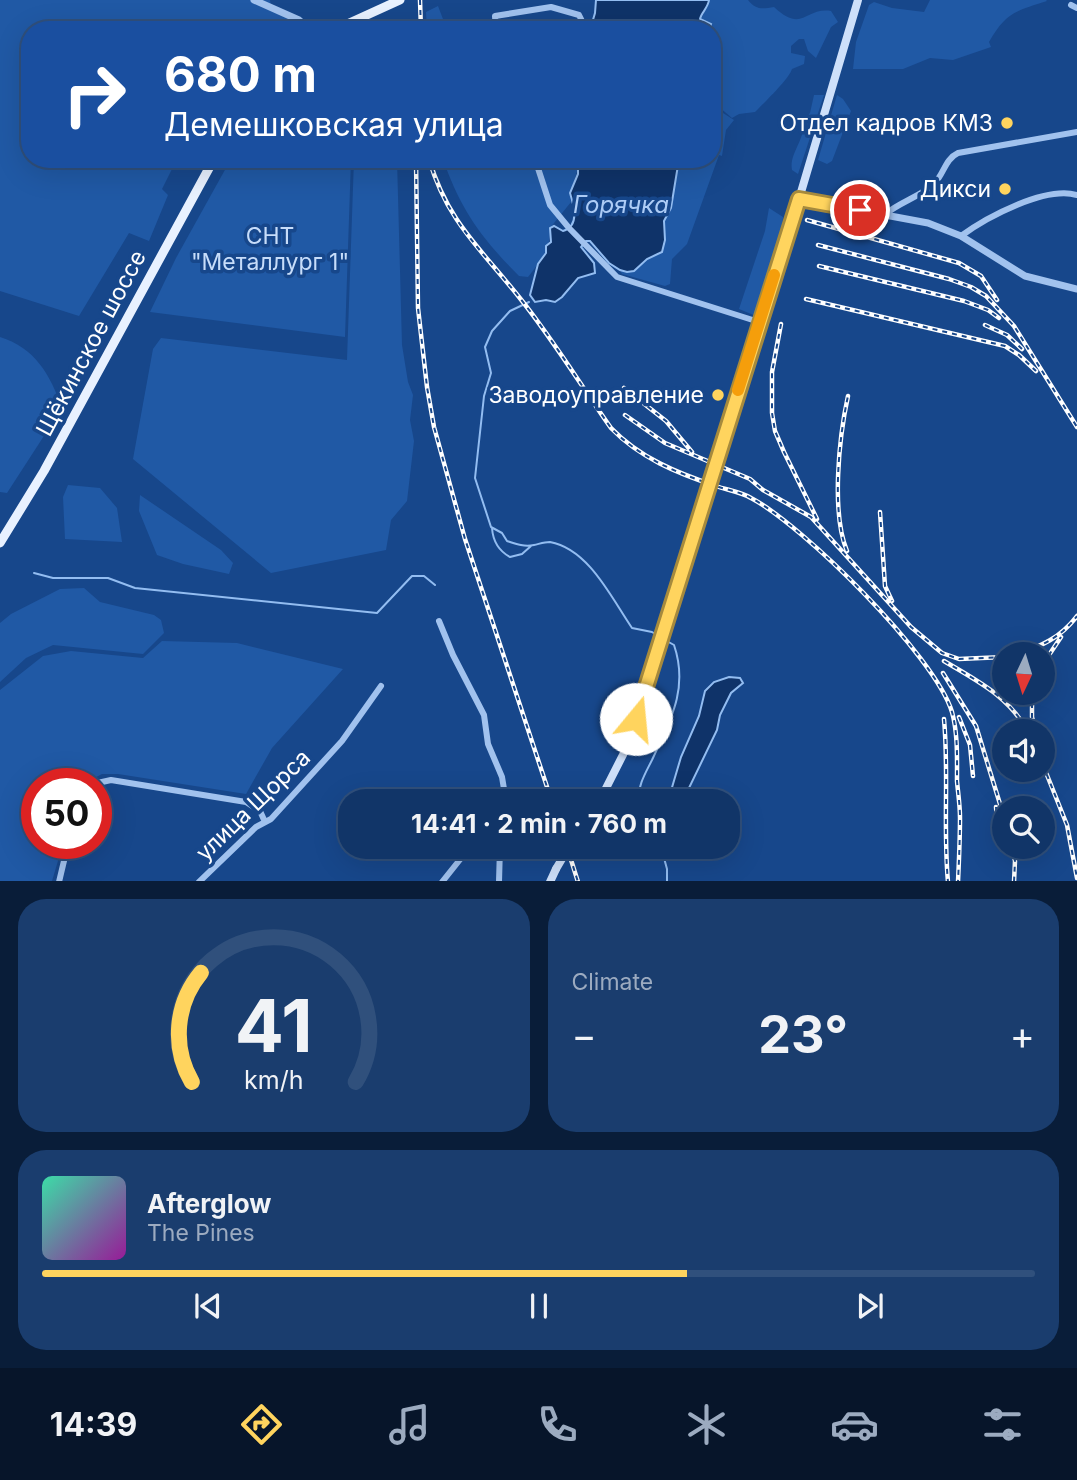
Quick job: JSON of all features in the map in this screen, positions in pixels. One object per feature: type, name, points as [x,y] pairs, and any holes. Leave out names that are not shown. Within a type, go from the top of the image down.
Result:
[{"type":"main road","points":[[354,21],[398,1]]},
{"type":"main road","points":[[606,789],[629,743],[799,199],[857,1]]},
{"type":"main road","name":"Щёкинское шоссе","points":[[0,543],[44,471],[209,168]]},
{"type":"main road","points":[[550,881],[562,859]]},
{"type":"street","points":[[254,0],[300,21]]},
{"type":"street","points":[[495,21],[495,16],[551,7],[579,15],[582,21]]},
{"type":"street","points":[[884,215],[898,204],[928,189],[937,181],[950,157],[958,153],[1077,132]]},
{"type":"street","points":[[538,168],[550,205],[617,277],[759,323]]},
{"type":"street","points":[[961,236],[978,225],[1047,194],[1077,195]]},
{"type":"street","points":[[799,199],[928,223],[961,236],[1026,275],[1077,289]]},
{"type":"street","points":[[439,621],[484,715],[488,744],[502,777],[504,789]]},
{"type":"street","name":"улица Щорса","points":[[199,881],[256,827],[271,819],[342,741],[381,686]]},
{"type":"street","points":[[112,779],[246,802],[260,811],[265,822]]},
{"type":"street","points":[[59,881],[64,859]]},
{"type":"street","points":[[442,881],[460,859]]},
{"type":"street","points":[[499,881],[500,859]]},
{"type":"green space","points":[[0,0],[270,0],[271,7],[292,17],[288,21],[21,21],[21,168],[172,168],[162,189],[168,195],[149,241],[129,233],[79,316],[0,291]]},
{"type":"green space","points":[[709,0],[748,0],[757,7],[774,7],[784,15],[798,19],[815,12],[831,11],[838,22],[831,27],[816,58],[808,51],[804,39],[799,39],[791,46],[791,53],[805,56],[804,64],[792,69],[755,112],[739,114],[732,118],[721,109],[721,21],[700,20]]},
{"type":"green space","points":[[930,0],[1047,1],[1020,10],[1007,18],[989,42],[991,47],[953,60],[930,58],[903,69],[853,69],[856,42],[869,5],[874,2],[892,8],[924,12]]},
{"type":"green space","points":[[438,6],[444,21],[426,21],[426,12]]},
{"type":"green space","points":[[814,95],[824,95],[798,174],[792,170],[793,158]]},
{"type":"green space","points":[[837,95],[851,111],[832,161],[827,164],[818,160]]},
{"type":"green space","points":[[721,112],[734,120],[726,130],[722,156]]},
{"type":"green space","name":"СНТ \"Металлург 1\"","points":[[226,168],[351,168],[345,337],[150,312],[176,258]]},
{"type":"green space","points":[[354,168],[397,168],[402,345],[413,395],[410,420],[414,441],[407,501],[391,520],[386,550],[271,573],[133,459],[153,349],[161,338],[347,360]]},
{"type":"green space","points":[[446,168],[577,168],[571,202],[550,228],[547,248],[528,277],[519,276],[483,236]]},
{"type":"green space","points":[[678,168],[714,168],[687,244],[672,259],[670,284],[665,286],[622,274],[620,270],[634,269],[649,257],[662,252],[665,240],[664,221],[671,208]]},
{"type":"green space","points":[[769,208],[783,217],[782,233],[756,316],[739,309],[765,231]]},
{"type":"green space","points":[[0,337],[23,348],[40,364],[62,408],[7,493],[0,492]]},
{"type":"green space","points":[[68,485],[100,488],[117,508],[122,542],[65,539],[63,497]]},
{"type":"green space","points":[[140,495],[221,550],[233,563],[229,574],[157,555],[139,511]]},
{"type":"green space","points":[[84,588],[100,602],[154,615],[161,620],[164,633],[143,654],[53,645],[26,658],[0,682],[0,623],[11,614],[60,589]]},
{"type":"green space","points":[[162,641],[237,643],[343,669],[272,748],[246,794],[112,774],[112,768],[21,768],[21,859],[59,859],[52,881],[0,881],[0,690],[43,656],[71,651],[143,658]]},
{"type":"water","points":[[596,0],[709,0],[700,19],[704,21],[593,21]]},
{"type":"water","name":"Горячка","points":[[578,168],[678,168],[671,208],[664,221],[665,240],[662,252],[647,259],[634,271],[627,272],[609,263],[590,241],[586,241],[581,247],[594,263],[595,273],[578,278],[555,302],[535,302],[530,295],[538,264],[546,253],[546,246],[551,242],[550,228],[554,226],[563,231],[572,225],[574,220],[570,193]]},
{"type":"water","points":[[729,677],[740,678],[743,683],[731,693],[720,715],[717,730],[688,789],[672,789],[681,757],[699,716],[705,691],[714,682]]},
{"type":"waterway","points":[[529,302],[510,311],[492,331],[485,347],[491,373],[484,396],[475,478],[491,527],[502,533],[507,541],[527,546],[550,542],[576,554],[608,590],[632,628],[652,632],[660,637]]},
{"type":"waterway","points":[[492,528],[497,546],[510,557],[522,554],[531,546]]},
{"type":"waterway","points":[[34,573],[53,578],[108,578],[135,588],[377,613],[412,576],[424,576],[435,585]]},
{"type":"waterway","points":[[639,789],[671,718],[678,690],[678,661],[674,645],[665,640]]},
{"type":"waterway","points":[[664,859],[667,881]]},
{"type":"railway","points":[[420,0],[421,21]]},
{"type":"railway","points":[[416,168],[418,308],[434,427],[465,539],[548,789]]},
{"type":"railway","points":[[432,168],[445,200],[466,233],[531,313],[611,428],[634,448],[673,470],[747,496],[774,513],[802,535],[865,594],[921,659],[941,688],[954,720],[960,813],[958,881]]},
{"type":"railway","points":[[807,220],[959,263],[981,276],[997,300]]},
{"type":"railway","points":[[818,245],[949,279],[986,296],[1014,326],[1077,427]]},
{"type":"railway","points":[[819,266],[964,301],[988,310],[999,318]]},
{"type":"railway","points":[[806,299],[1005,346],[1036,371]]},
{"type":"railway","points":[[781,324],[772,372],[775,431],[817,519]]},
{"type":"railway","points":[[985,325],[1007,335],[1022,349]]},
{"type":"railway","points":[[624,388],[666,421],[692,452]]},
{"type":"railway","points":[[847,551],[839,517],[838,475],[848,396]]},
{"type":"railway","points":[[625,415],[665,443],[750,479],[763,490],[811,517],[911,627],[942,653],[959,659],[992,658]]},
{"type":"railway","points":[[880,512],[885,586],[892,601]]},
{"type":"railway","points":[[1046,642],[1064,630],[1077,616]]},
{"type":"railway","points":[[1055,646],[1061,637]]},
{"type":"railway","points":[[944,661],[1002,699],[1020,719]]},
{"type":"railway","points":[[943,673],[976,726],[998,796]]},
{"type":"railway","points":[[1032,705],[1033,719]]},
{"type":"railway","points":[[959,717],[970,745],[973,776]]},
{"type":"railway","points":[[944,719],[948,881]]},
{"type":"railway","points":[[1050,782],[1067,825],[1077,878]]},
{"type":"railway","points":[[571,859],[578,881]]},
{"type":"railway","points":[[1014,881],[1015,859]]},
{"type":"slow traffic","points":[[738,390],[774,275]]},
{"type":"place","name":"Отдел кадров КМЗ","points":[[1007,123]]},
{"type":"place","name":"Дикси","points":[[1005,189]]},
{"type":"place","name":"Заводоуправление","points":[[718,395]]},
{"type":"route","points":[[636,719],[799,199],[860,210]]}]
